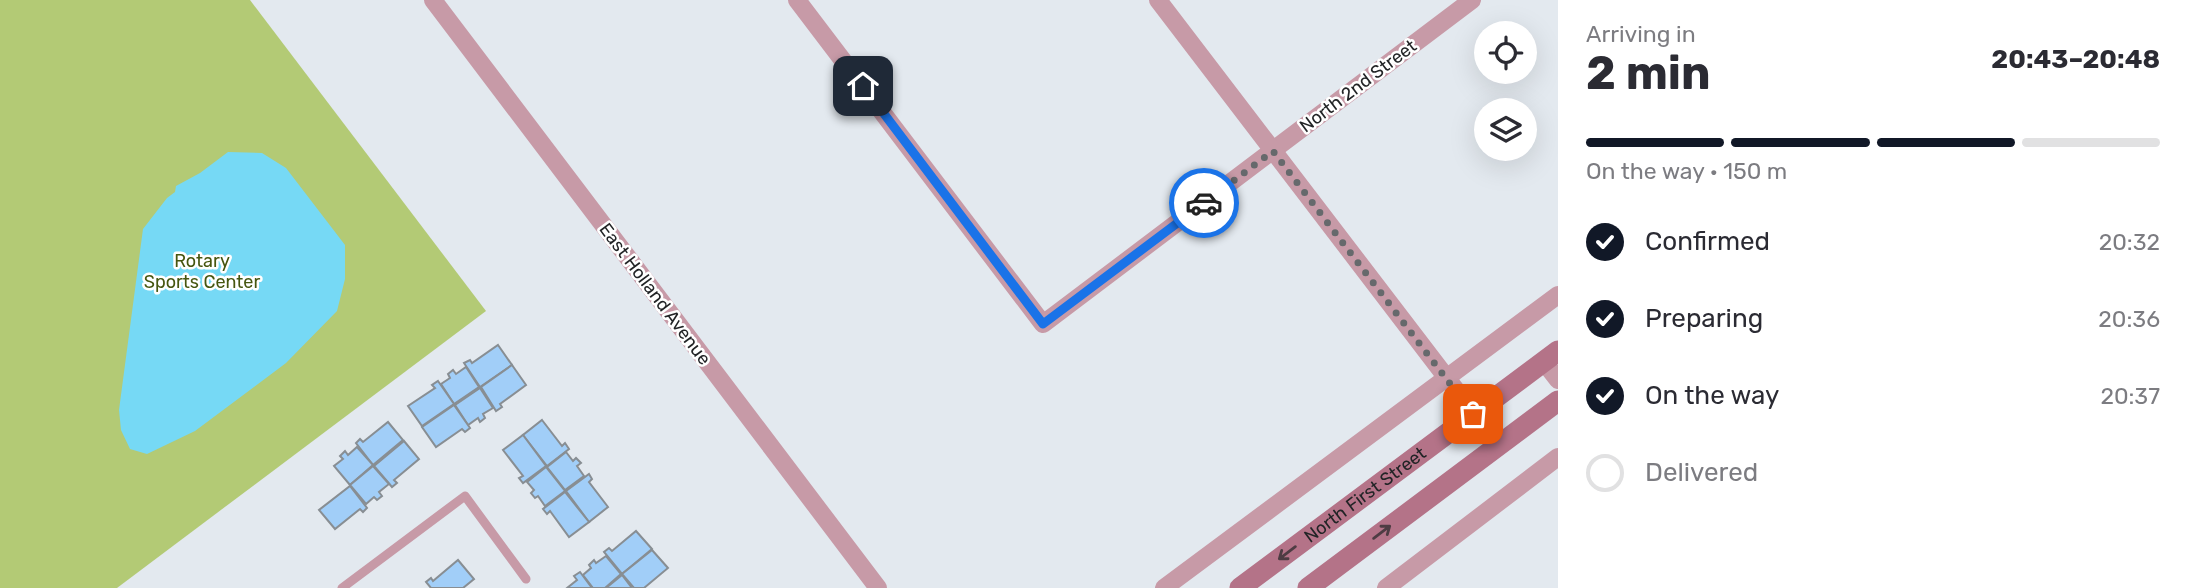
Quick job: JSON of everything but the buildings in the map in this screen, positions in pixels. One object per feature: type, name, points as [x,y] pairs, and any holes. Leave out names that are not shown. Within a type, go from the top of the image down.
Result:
[{"type":"main road","name":"North First Street","points":[[1240,588],[1551,356]]},
{"type":"main road","points":[[1308,588],[1558,401]]},
{"type":"street","name":"East Holland Avenue","points":[[433,0],[878,588]]},
{"type":"street","name":"North 2nd Street","points":[[797,0],[1043,324],[1472,0]]},
{"type":"street","points":[[1158,0],[1498,445]]},
{"type":"street","points":[[1164,588],[1558,295]]},
{"type":"street","points":[[1551,356],[1558,380]]},
{"type":"street","points":[[1386,588],[1558,457]]},
{"type":"lane","points":[[342,588],[465,496],[526,579]]},
{"type":"green space","name":"Rotary Sports Center","points":[[0,0],[250,0],[486,311],[117,588],[0,588]]},
{"type":"water","points":[[228,152],[262,153],[286,168],[345,245],[345,279],[337,311],[286,363],[195,431],[147,454],[130,449],[121,430],[119,410],[143,229],[167,198],[175,192],[176,186],[200,173]]},
{"type":"way so far","points":[[1204,203],[1273,151],[1473,414]]},
{"type":"route","points":[[863,86],[1043,324],[1204,203]]}]
